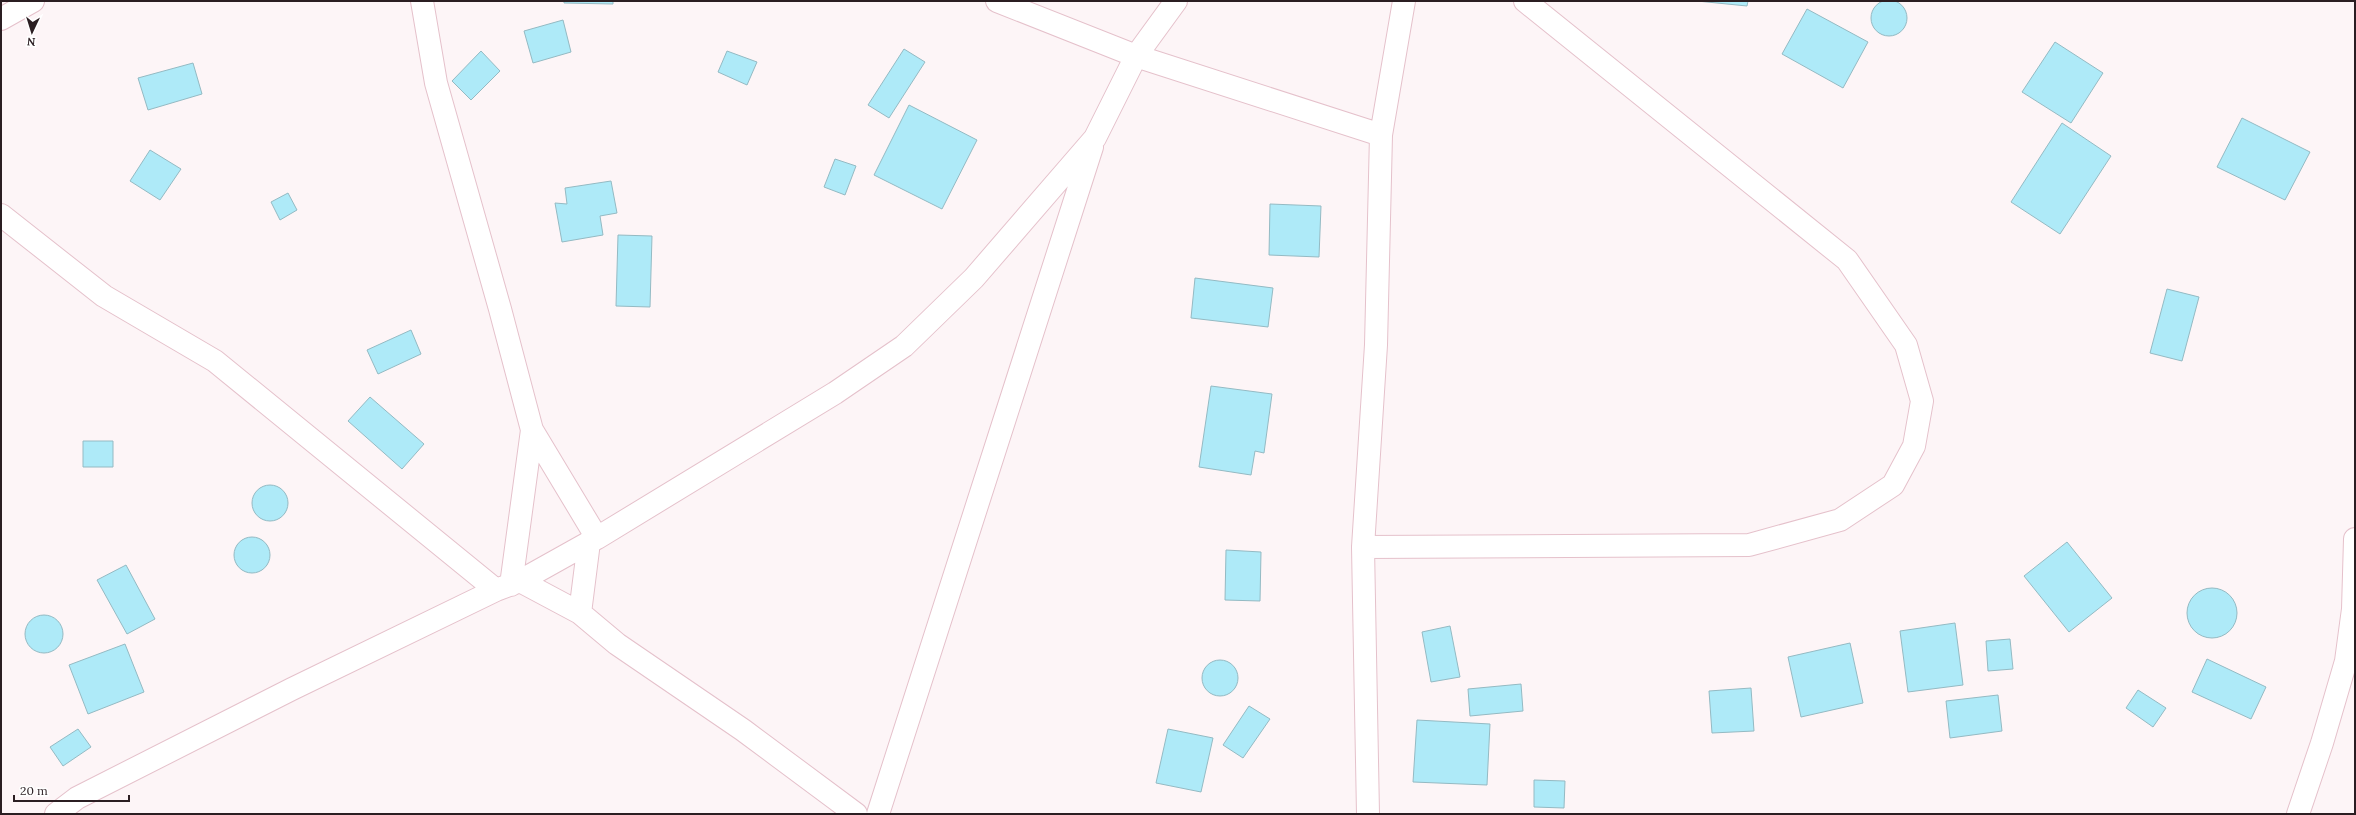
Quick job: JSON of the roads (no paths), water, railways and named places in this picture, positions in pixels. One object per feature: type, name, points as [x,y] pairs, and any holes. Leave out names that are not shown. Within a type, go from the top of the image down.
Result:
[{"type":"street","points":[[1,19],[33,1]]},
{"type":"street","points":[[422,1],[436,83],[500,309],[532,430],[593,540],[580,613]]},
{"type":"street","points":[[997,1],[1136,56],[1381,135]]},
{"type":"street","points":[[878,814],[1095,138],[1136,56],[1176,1]]},
{"type":"street","points":[[1368,814],[1363,547],[1376,345],[1381,135],[1404,1]]},
{"type":"street","points":[[1363,547],[1749,545],[1840,520],[1893,485],[1914,446],[1922,401],[1906,345],[1847,260],[1525,1]]},
{"type":"street","points":[[56,814],[77,798],[292,689],[509,585],[593,540],[835,393],[904,346],[974,278],[1095,138]]},
{"type":"street","points":[[1,215],[104,296],[215,361],[509,585],[580,613],[617,644],[743,730],[856,814]]},
{"type":"street","points":[[509,585],[532,430]]},
{"type":"street","points":[[2298,814],[2322,743],[2346,661],[2353,609],[2354,549]]}]
